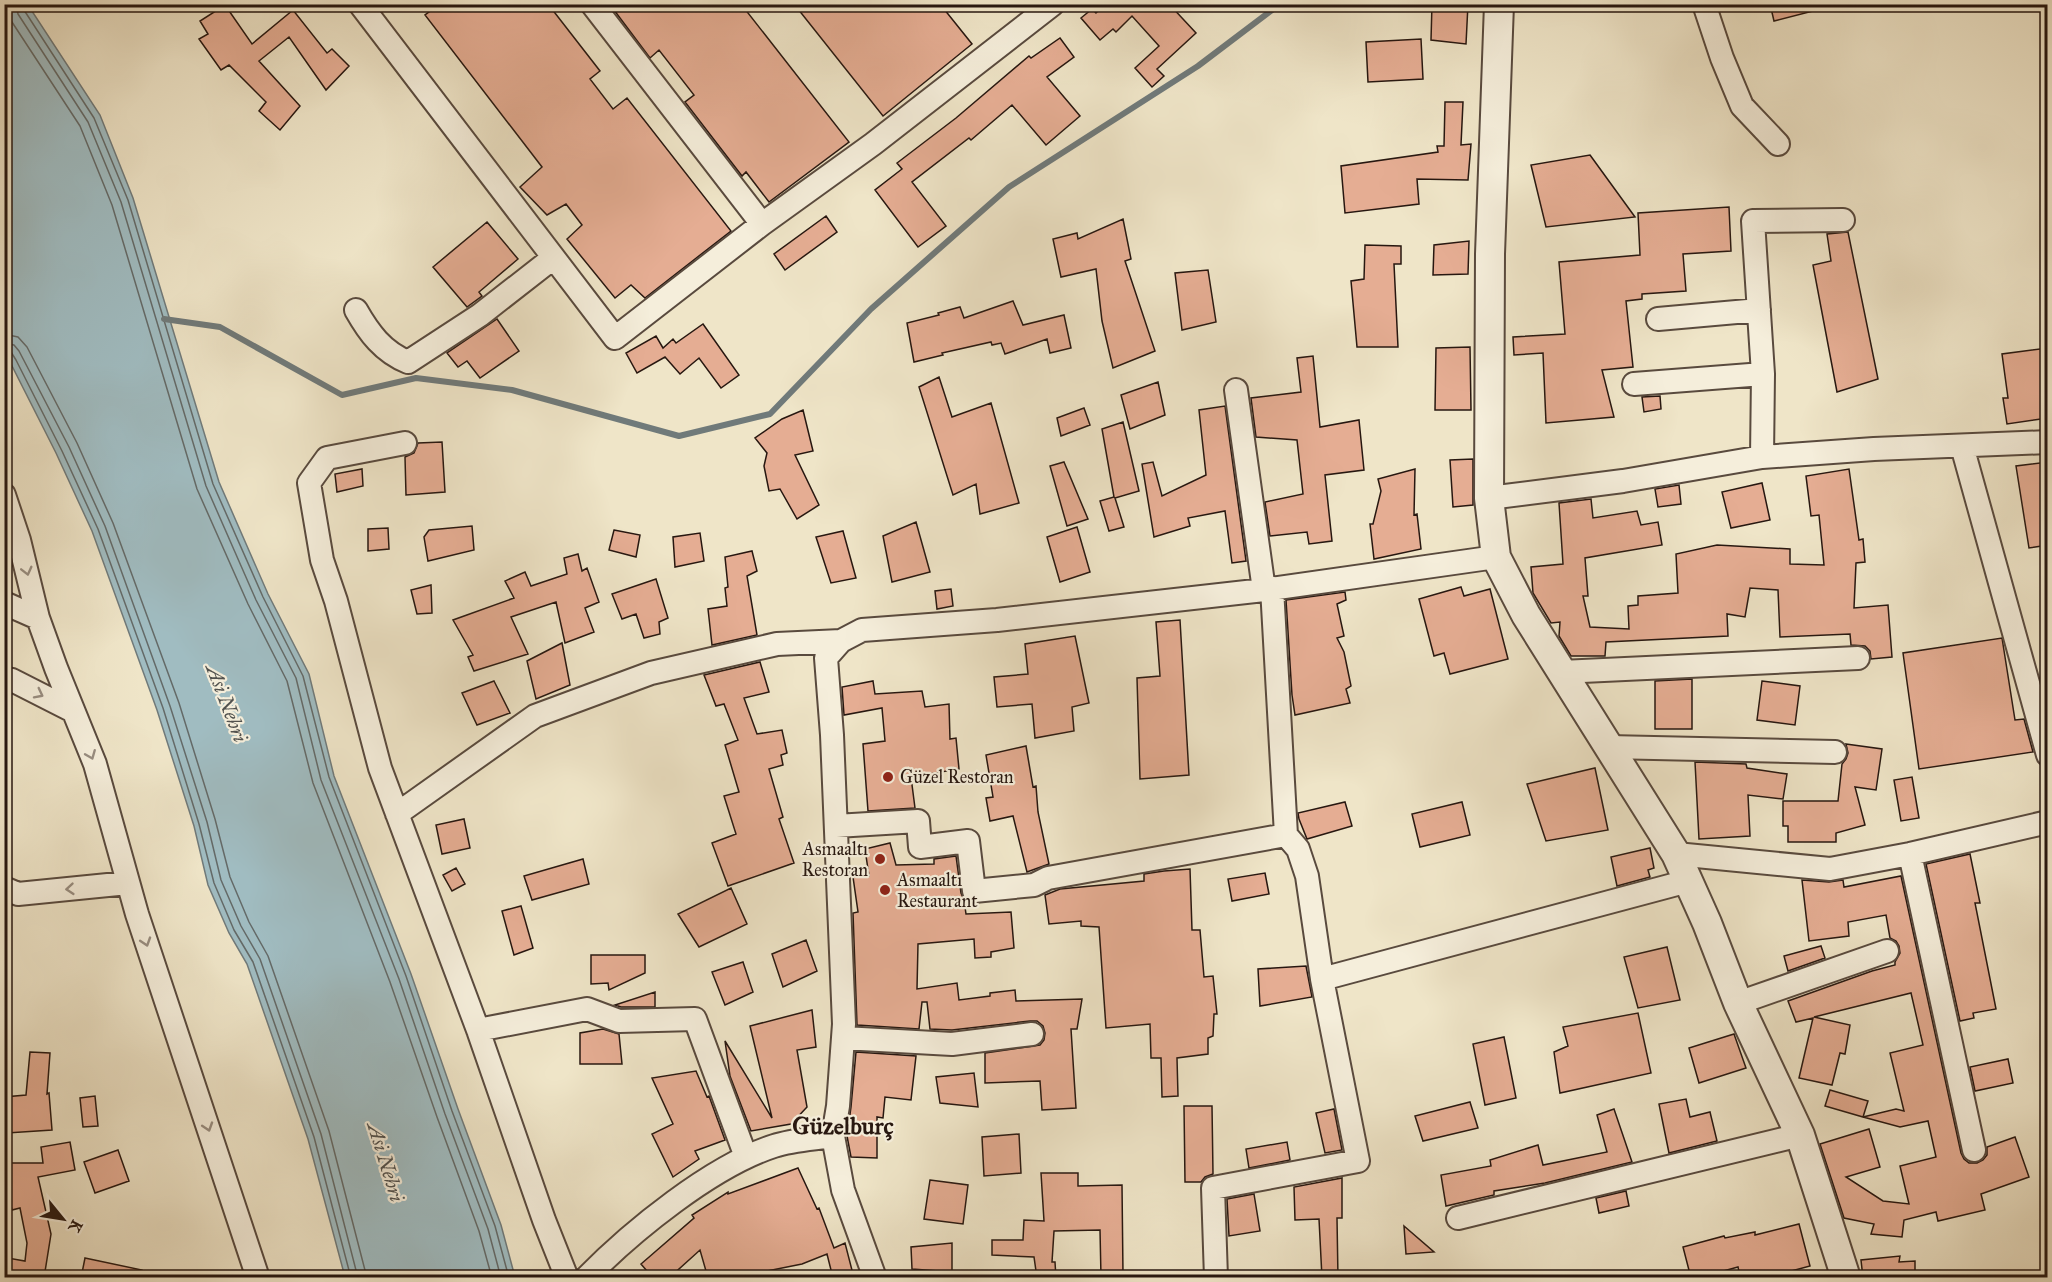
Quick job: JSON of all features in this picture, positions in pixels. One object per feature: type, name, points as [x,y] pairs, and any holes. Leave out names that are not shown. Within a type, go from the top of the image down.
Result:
[{"type":"street","points":[[360,4],[615,338],[762,224],[873,144],[1053,4]]},
{"type":"street","points":[[592,4],[762,224]]},
{"type":"street","points":[[1498,4],[1490,254],[1490,498],[1496,557],[1526,615],[1676,854],[1707,923],[1738,1003],[1800,1135],[1846,1278]]},
{"type":"street","points":[[1704,4],[1722,58],[1742,106],[1778,144]]},
{"type":"street","points":[[1762,457],[1763,374],[1753,221],[1843,220]]},
{"type":"street","points":[[356,310],[370,334],[393,356],[408,362],[480,315],[554,258]]},
{"type":"street","points":[[1658,319],[1759,310]]},
{"type":"street","points":[[1634,384],[1763,374]]},
{"type":"street","points":[[1216,1278],[1213,1188],[1358,1161],[1322,979],[1307,876],[1298,849],[1286,835],[1268,589],[1236,390]]},
{"type":"street","points":[[1490,498],[1623,481],[1762,457],[1874,449],[2048,442]]},
{"type":"street","points":[[405,443],[327,458],[309,483],[322,560],[336,601],[380,768],[478,1030],[544,1220],[567,1278]]},
{"type":"street","points":[[1962,446],[2048,755]]},
{"type":"street","points":[[4,495],[19,540],[38,618],[95,764],[137,914],[258,1278]]},
{"type":"street","points":[[397,814],[535,716],[651,673],[777,644],[840,641],[862,630],[997,620],[1268,589],[1496,557]]},
{"type":"street","points":[[4,603],[38,618]]},
{"type":"street","points":[[840,641],[826,658],[836,826],[843,1038],[838,1106],[833,1136],[843,1190],[874,1278]]},
{"type":"street","points":[[1561,672],[1858,658]]},
{"type":"street","points":[[4,679],[12,680],[73,711]]},
{"type":"street","points":[[1608,747],[1835,752]]},
{"type":"street","points":[[836,826],[918,821],[920,847],[968,841],[974,891],[1034,885],[1048,878],[1286,835]]},
{"type":"street","points":[[1676,854],[1830,869],[1910,854],[2048,822]]},
{"type":"street","points":[[1910,854],[1974,1150]]},
{"type":"street","points":[[1322,979],[1688,881]]},
{"type":"street","points":[[4,888],[18,894],[129,883]]},
{"type":"street","points":[[1738,1003],[1887,951]]},
{"type":"street","points":[[478,1030],[587,1009],[619,1021],[695,1019],[746,1157]]},
{"type":"street","points":[[843,1038],[952,1044],[1032,1034]]},
{"type":"street","points":[[1458,1218],[1800,1135]]},
{"type":"street","points":[[586,1278],[608,1255],[656,1216],[728,1166],[775,1145],[833,1136]]},
{"type":"water","name":"Asi Nehri","points":[[4,5],[28,5],[100,115],[133,198],[219,482],[268,594],[309,674],[334,776],[411,974],[501,1225],[515,1277],[345,1277],[308,1139],[247,964],[229,933],[208,885],[194,826],[157,710],[92,531],[5,352]]},
{"type":"building","points":[[440,4],[548,4],[600,71],[590,79],[613,109],[627,98],[731,231],[645,298],[631,285],[615,298],[567,239],[582,225],[566,204],[547,215],[520,187],[542,167],[425,15]]},
{"type":"building","points":[[620,4],[741,4],[849,142],[769,202],[746,172],[742,176],[685,102],[694,95],[659,50],[650,58],[614,10]]},
{"type":"building","points":[[794,4],[940,4],[972,44],[883,116]]},
{"type":"building","points":[[1105,4],[1169,4],[1196,33],[1157,69],[1164,76],[1152,87],[1135,68],[1159,46],[1132,16],[1116,32],[1113,29],[1100,40],[1081,18],[1092,9],[1096,13]]},
{"type":"building","points":[[1432,4],[1468,4],[1466,44],[1431,40]]},
{"type":"building","points":[[1770,4],[1816,4],[1817,10],[1774,21]]},
{"type":"building","points":[[225,5],[252,44],[293,10],[327,53],[332,49],[349,66],[326,90],[289,37],[259,61],[300,106],[280,130],[259,111],[266,102],[229,65],[221,70],[199,39],[208,34],[200,21]]},
{"type":"building","points":[[1060,38],[1074,57],[1047,77],[1080,116],[1046,145],[1012,105],[971,140],[969,138],[912,182],[946,226],[918,247],[875,190],[902,169],[897,163],[956,118],[1029,56],[1031,58]]},
{"type":"building","points":[[1421,39],[1423,79],[1368,82],[1366,42]]},
{"type":"building","points":[[1445,102],[1463,102],[1461,145],[1471,144],[1468,180],[1417,179],[1419,204],[1345,213],[1341,166],[1438,152],[1437,146],[1444,146]]},
{"type":"building","points":[[1590,155],[1635,217],[1546,227],[1531,165]]},
{"type":"building","points":[[1729,207],[1731,251],[1683,254],[1686,291],[1642,294],[1642,299],[1626,301],[1633,367],[1602,370],[1614,417],[1546,423],[1543,353],[1514,355],[1513,337],[1565,334],[1559,262],[1640,255],[1638,213]]},
{"type":"building","points":[[826,216],[837,232],[785,270],[774,254]]},
{"type":"building","points":[[1123,219],[1131,259],[1125,261],[1155,351],[1113,368],[1102,321],[1096,269],[1061,277],[1053,239],[1077,233],[1078,239]]},
{"type":"building","points":[[487,222],[518,259],[479,292],[482,296],[467,307],[433,267]]},
{"type":"building","points":[[1848,232],[1878,379],[1837,392],[1813,265],[1831,261],[1827,234]]},
{"type":"building","points":[[1469,241],[1468,274],[1433,275],[1434,245]]},
{"type":"building","points":[[1365,245],[1401,246],[1401,264],[1394,264],[1398,347],[1357,347],[1351,281],[1364,279]]},
{"type":"building","points":[[1208,270],[1216,322],[1182,330],[1175,273]]},
{"type":"building","points":[[1013,301],[1023,325],[1064,315],[1071,348],[1050,353],[1047,339],[1005,354],[1001,343],[992,345],[991,342],[914,362],[907,323],[960,307],[964,318]]},
{"type":"building","points":[[497,319],[519,351],[480,378],[467,361],[458,367],[447,353]]},
{"type":"building","points":[[703,324],[739,375],[721,388],[699,358],[680,374],[665,357],[637,373],[626,353],[656,336],[663,348],[673,339],[676,343]]},
{"type":"building","points":[[1470,347],[1471,410],[1435,410],[1436,348]]},
{"type":"building","points":[[2048,348],[2048,418],[2007,424],[2003,398],[2008,398],[2002,354]]},
{"type":"building","points":[[1313,356],[1320,427],[1359,420],[1364,470],[1325,475],[1332,541],[1309,544],[1307,532],[1270,536],[1265,502],[1303,494],[1297,440],[1256,437],[1251,398],[1301,392],[1297,358]]},
{"type":"building","points":[[939,377],[952,417],[991,403],[1019,503],[980,514],[976,484],[953,495],[919,387]]},
{"type":"building","points":[[1158,382],[1165,415],[1130,429],[1121,395]]},
{"type":"building","points":[[1660,396],[1661,409],[1644,412],[1642,397]]},
{"type":"building","points":[[1225,406],[1246,561],[1232,563],[1225,511],[1188,518],[1190,526],[1154,537],[1142,464],[1153,462],[1162,496],[1206,475],[1199,410]]},
{"type":"building","points":[[1084,408],[1090,425],[1061,436],[1057,418]]},
{"type":"building","points":[[803,410],[813,451],[795,455],[819,505],[797,519],[780,489],[769,491],[764,466],[767,453],[755,438],[782,419]]},
{"type":"building","points":[[1123,422],[1139,491],[1115,498],[1124,527],[1109,531],[1100,501],[1114,497],[1102,429]]},
{"type":"building","points":[[442,442],[445,492],[406,495],[405,457],[414,453],[418,443]]},
{"type":"building","points":[[1473,459],[1473,505],[1453,507],[1450,460]]},
{"type":"building","points":[[1064,462],[1088,519],[1067,526],[1050,466]]},
{"type":"building","points":[[2048,462],[2048,545],[2029,548],[2016,466]]},
{"type":"building","points":[[362,469],[363,486],[337,492],[335,474]]},
{"type":"building","points":[[1415,469],[1414,515],[1417,514],[1421,549],[1374,559],[1370,524],[1373,524],[1381,491],[1378,479]]},
{"type":"building","points":[[1849,469],[1859,540],[1863,539],[1865,562],[1856,563],[1854,608],[1888,605],[1892,657],[1871,659],[1870,651],[1865,646],[1851,645],[1850,634],[1780,637],[1778,590],[1750,588],[1745,617],[1727,614],[1728,636],[1606,642],[1605,656],[1571,656],[1559,636],[1560,622],[1551,623],[1533,593],[1531,567],[1563,564],[1559,503],[1591,499],[1593,518],[1637,511],[1641,525],[1658,522],[1662,545],[1585,558],[1588,596],[1583,596],[1590,627],[1629,629],[1628,606],[1638,605],[1638,596],[1678,593],[1676,554],[1717,545],[1790,549],[1790,564],[1824,565],[1819,515],[1811,516],[1806,476]]},
{"type":"building","points":[[1762,483],[1770,520],[1731,528],[1722,492]]},
{"type":"building","points":[[1679,485],[1681,504],[1658,507],[1655,489]]},
{"type":"building","points":[[916,522],[930,572],[892,582],[883,536]]},
{"type":"building","points":[[472,526],[474,550],[428,561],[424,537],[429,530]]},
{"type":"building","points":[[1077,527],[1090,572],[1060,582],[1047,537]]},
{"type":"building","points":[[388,528],[389,549],[368,551],[368,529]]},
{"type":"building","points":[[614,530],[640,535],[636,557],[609,550]]},
{"type":"building","points":[[843,531],[856,578],[831,583],[816,537]]},
{"type":"building","points":[[700,533],[704,561],[675,567],[673,537]]},
{"type":"building","points":[[752,551],[757,571],[747,576],[757,635],[712,645],[708,609],[727,606],[725,557]]},
{"type":"building","points":[[578,554],[582,571],[587,568],[599,602],[585,608],[594,632],[565,643],[556,602],[511,617],[528,654],[474,671],[468,657],[473,655],[453,620],[514,598],[505,581],[525,572],[531,586],[567,574],[564,558]]},
{"type":"building","points":[[656,579],[668,618],[659,622],[660,634],[644,638],[636,614],[622,619],[612,594]]},
{"type":"building","points":[[431,585],[432,613],[417,614],[411,590]]},
{"type":"building","points":[[1461,587],[1464,596],[1490,589],[1508,659],[1450,674],[1444,653],[1434,656],[1419,599]]},
{"type":"building","points":[[951,589],[953,606],[937,609],[935,591]]},
{"type":"building","points":[[1345,592],[1346,600],[1337,604],[1344,636],[1337,638],[1344,652],[1351,686],[1346,689],[1350,703],[1295,715],[1286,600]]},
{"type":"building","points":[[1180,620],[1189,775],[1140,779],[1137,678],[1160,676],[1156,622]]},
{"type":"building","points":[[1075,636],[1089,703],[1072,707],[1074,731],[1035,738],[1032,704],[997,707],[994,677],[1028,674],[1025,644]]},
{"type":"building","points":[[2002,638],[2015,720],[2024,719],[2033,752],[1919,769],[1903,653]]},
{"type":"building","points":[[562,643],[570,685],[536,699],[527,661]]},
{"type":"building","points":[[760,662],[769,692],[744,698],[757,734],[782,730],[787,753],[781,755],[783,765],[769,769],[783,817],[779,819],[794,863],[728,886],[712,843],[736,834],[724,796],[739,792],[725,745],[738,740],[724,704],[716,706],[704,675]]},
{"type":"building","points":[[1692,679],[1692,729],[1655,729],[1655,681]]},
{"type":"building","points":[[494,681],[510,713],[477,725],[462,693]]},
{"type":"building","points":[[873,681],[875,694],[922,691],[925,707],[949,704],[950,739],[956,738],[959,769],[911,777],[915,808],[868,811],[863,744],[885,741],[882,708],[844,715],[842,687]]},
{"type":"building","points":[[1762,681],[1800,686],[1795,725],[1757,720]]},
{"type":"building","points":[[1846,744],[1882,749],[1876,790],[1855,787],[1865,825],[1836,833],[1836,842],[1788,842],[1788,826],[1783,826],[1783,801],[1838,801],[1842,764],[1848,753]]},
{"type":"building","points":[[1026,746],[1033,787],[1036,786],[1038,812],[1049,864],[1027,872],[1013,816],[990,821],[986,798],[993,797],[986,755]]},
{"type":"building","points":[[1695,762],[1746,764],[1747,768],[1787,774],[1783,799],[1748,795],[1750,836],[1699,839]]},
{"type":"building","points":[[1595,768],[1608,830],[1546,841],[1527,784]]},
{"type":"building","points":[[1912,777],[1919,818],[1901,821],[1894,780]]},
{"type":"building","points":[[1345,802],[1352,826],[1307,839],[1298,813]]},
{"type":"building","points":[[1462,802],[1470,835],[1420,847],[1412,814]]},
{"type":"building","points":[[464,819],[470,848],[442,854],[436,825]]},
{"type":"building","points":[[890,843],[896,865],[934,864],[934,859],[956,856],[966,914],[1011,912],[1014,948],[991,952],[991,957],[975,958],[974,939],[918,944],[917,989],[957,983],[959,1000],[1015,990],[1016,1001],[1082,999],[1077,1029],[1071,1029],[1076,1108],[1042,1110],[1040,1081],[985,1083],[985,1053],[1040,1045],[1045,1033],[1043,1026],[1037,1021],[952,1030],[930,1029],[927,1002],[922,1002],[919,1029],[857,1025],[853,913],[858,912],[853,877],[869,876],[865,849]]},
{"type":"building","points":[[1650,848],[1654,868],[1648,870],[1650,877],[1617,886],[1611,857]]},
{"type":"building","points":[[1970,854],[1980,903],[1975,903],[1996,1009],[1973,1013],[1974,1018],[1960,1021],[1926,864]]},
{"type":"building","points":[[583,859],[589,884],[532,900],[524,876]]},
{"type":"building","points":[[456,868],[465,884],[452,891],[443,875]]},
{"type":"building","points":[[1190,869],[1192,930],[1200,930],[1204,977],[1213,976],[1217,1014],[1214,1014],[1213,1036],[1208,1038],[1208,1054],[1177,1058],[1178,1096],[1162,1097],[1161,1058],[1151,1058],[1150,1024],[1106,1028],[1099,927],[1081,926],[1081,921],[1049,924],[1045,895],[1060,889],[1144,881],[1144,874]]},
{"type":"building","points":[[1265,873],[1269,894],[1232,901],[1228,879]]},
{"type":"building","points":[[1901,876],[1961,1153],[1969,1163],[1977,1163],[1987,1155],[1987,1147],[2015,1137],[2029,1177],[1981,1194],[1985,1210],[1938,1221],[1936,1212],[1904,1220],[1902,1237],[1871,1234],[1874,1224],[1844,1218],[1820,1144],[1869,1129],[1880,1167],[1846,1177],[1883,1201],[1909,1204],[1900,1166],[1936,1157],[1928,1121],[1900,1127],[1863,1117],[1896,1109],[1904,1111],[1890,1053],[1923,1045],[1911,993],[1814,1017],[1850,1025],[1845,1054],[1840,1053],[1832,1085],[1799,1078],[1813,1018],[1796,1022],[1788,1001],[1895,965],[1900,953],[1896,941],[1890,938],[1886,915],[1848,922],[1849,936],[1809,941],[1802,880],[1829,882],[1843,880],[1844,887]]},
{"type":"building","points":[[731,888],[747,924],[699,947],[678,914]]},
{"type":"building","points":[[521,906],[533,948],[514,955],[502,911]]},
{"type":"building","points":[[806,940],[817,971],[783,987],[772,954]]},
{"type":"building","points":[[1821,946],[1825,958],[1788,971],[1784,956]]},
{"type":"building","points":[[1667,947],[1680,1000],[1638,1008],[1624,957]]},
{"type":"building","points":[[591,955],[645,955],[645,973],[609,990],[608,983],[591,984]]},
{"type":"building","points":[[743,962],[753,992],[725,1005],[712,972]]},
{"type":"building","points":[[1306,966],[1312,997],[1260,1006],[1258,969]]},
{"type":"building","points":[[655,992],[655,1007],[615,1005]]},
{"type":"building","points":[[812,1010],[816,1047],[797,1050],[807,1107],[791,1124],[751,1131],[730,1076],[725,1041],[772,1118],[750,1026]]},
{"type":"building","points":[[1638,1013],[1651,1073],[1560,1093],[1554,1052],[1568,1046],[1563,1027]]},
{"type":"building","points":[[603,1029],[619,1034],[622,1064],[580,1064],[580,1033]]},
{"type":"building","points":[[1734,1034],[1746,1068],[1699,1083],[1689,1048]]},
{"type":"building","points":[[1504,1037],[1516,1098],[1485,1105],[1473,1044]]},
{"type":"building","points":[[30,1052],[50,1053],[47,1094],[49,1093],[52,1130],[7,1133],[4,1097],[26,1095]]},
{"type":"building","points":[[856,1052],[916,1056],[911,1100],[885,1097],[883,1118],[877,1117],[877,1158],[851,1157],[847,1136]]},
{"type":"building","points":[[2008,1059],[2013,1083],[1975,1091],[1970,1067]]},
{"type":"building","points":[[696,1071],[707,1097],[709,1096],[725,1140],[695,1151],[699,1159],[673,1177],[652,1134],[673,1124],[652,1078]]},
{"type":"building","points":[[974,1073],[978,1107],[940,1103],[936,1077]]},
{"type":"building","points":[[1830,1090],[1868,1101],[1863,1117],[1825,1106]]},
{"type":"building","points":[[95,1096],[98,1126],[83,1127],[80,1098]]},
{"type":"building","points":[[1686,1099],[1690,1117],[1710,1112],[1717,1141],[1669,1153],[1659,1104]]},
{"type":"building","points":[[1470,1102],[1478,1128],[1423,1141],[1415,1116]]},
{"type":"building","points":[[1184,1106],[1212,1106],[1213,1174],[1205,1177],[1201,1182],[1185,1182]]},
{"type":"building","points":[[1334,1109],[1342,1150],[1325,1153],[1316,1113]]},
{"type":"building","points":[[1614,1109],[1632,1162],[1545,1183],[1494,1191],[1494,1195],[1446,1206],[1441,1175],[1491,1166],[1490,1160],[1538,1145],[1543,1165],[1607,1152],[1597,1115]]},
{"type":"building","points":[[1019,1134],[1021,1173],[984,1176],[982,1137]]},
{"type":"building","points":[[70,1142],[75,1170],[38,1177],[51,1234],[44,1278],[5,1278],[8,1258],[25,1261],[27,1243],[20,1208],[12,1210],[4,1176],[4,1163],[43,1163],[41,1147]]},
{"type":"building","points":[[1287,1142],[1290,1160],[1249,1168],[1246,1149]]},
{"type":"building","points":[[118,1150],[129,1181],[95,1193],[84,1162]]},
{"type":"building","points":[[798,1168],[817,1209],[819,1208],[834,1248],[845,1243],[854,1278],[833,1278],[827,1254],[802,1264],[747,1275],[748,1278],[708,1278],[700,1250],[669,1278],[653,1278],[641,1264],[694,1218],[692,1215],[728,1192],[728,1194]]},
{"type":"building","points":[[1041,1173],[1078,1173],[1078,1186],[1122,1185],[1123,1274],[1101,1277],[1100,1230],[1054,1231],[1052,1262],[1055,1262],[1056,1278],[1037,1278],[1034,1257],[992,1255],[992,1240],[1023,1240],[1024,1220],[1044,1221]]},
{"type":"building","points":[[1342,1178],[1342,1218],[1337,1218],[1338,1278],[1322,1278],[1319,1219],[1295,1220],[1294,1187]]},
{"type":"building","points":[[930,1180],[968,1185],[963,1224],[924,1219]]},
{"type":"building","points":[[1626,1191],[1629,1206],[1599,1213],[1596,1198]]},
{"type":"building","points":[[1254,1194],[1260,1231],[1229,1236],[1227,1199]]},
{"type":"building","points":[[1799,1224],[1810,1266],[1769,1277],[1767,1271],[1740,1276],[1738,1267],[1691,1278],[1683,1247],[1724,1236],[1725,1238],[1755,1232],[1755,1235]]},
{"type":"building","points":[[1404,1226],[1434,1252],[1406,1254]]},
{"type":"building","points":[[952,1243],[952,1272],[912,1269],[911,1247]]},
{"type":"building","points":[[1900,1256],[1899,1262],[1915,1261],[1915,1278],[1863,1278],[1861,1260]]},
{"type":"building","points":[[85,1258],[142,1270],[141,1278],[81,1278]]},
{"type":"waterway","points":[[164,319],[220,327],[342,395],[416,378],[512,390],[679,436],[770,414],[871,309],[1009,187],[1198,66],[1280,4]]},
{"type":"place","name":"Güzel Restoran","points":[[888,777]]},
{"type":"place","name":"Asmaaltı Restoran","points":[[880,859]]},
{"type":"place","name":"Asmaaltı Restaurant","points":[[885,890]]},
{"type":"district","name":"Güzelburç","points":[[843,1126]]}]
